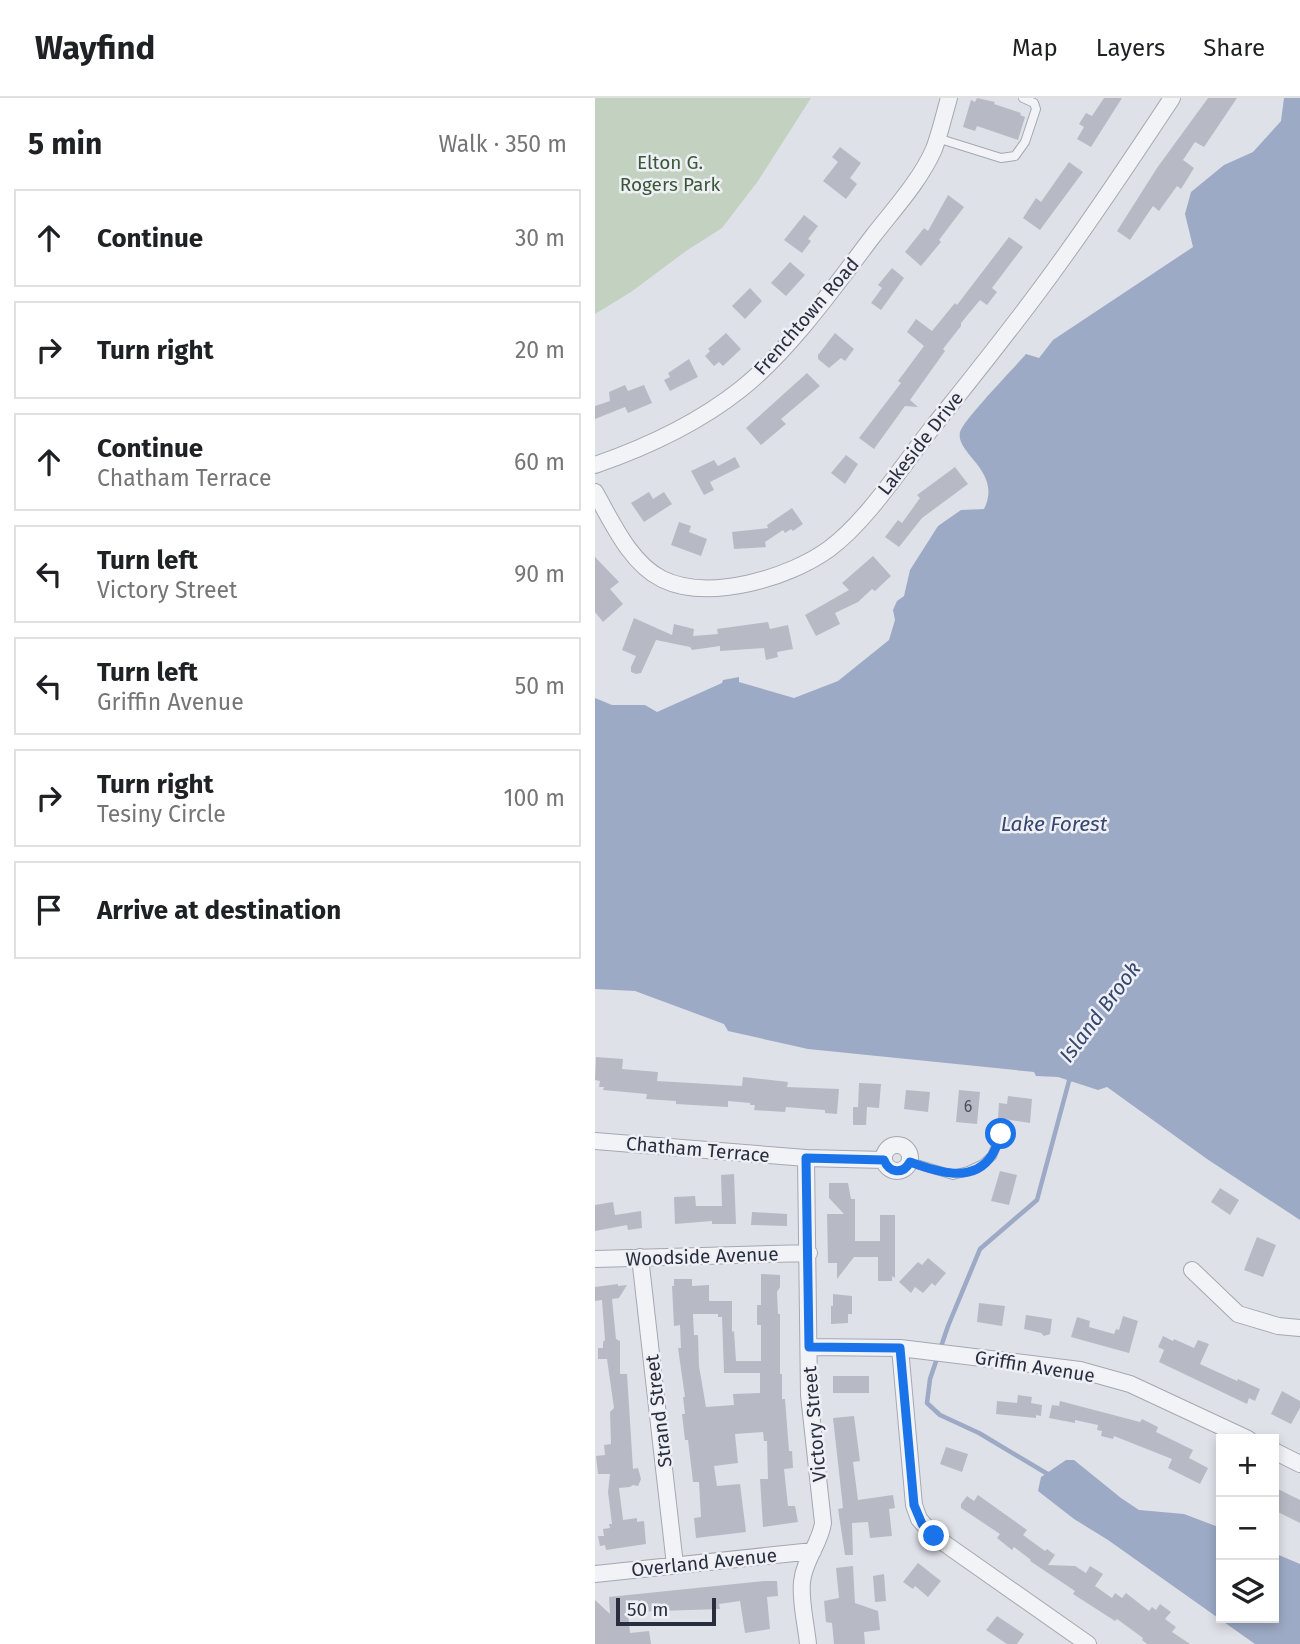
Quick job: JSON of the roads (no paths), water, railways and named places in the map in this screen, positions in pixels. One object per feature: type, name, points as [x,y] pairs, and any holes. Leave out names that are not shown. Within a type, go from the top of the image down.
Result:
[{"type":"street","name":"Frenchtown Road","points":[[595,466],[679,430],[740,390],[758,374],[816,310],[916,180],[933,150],[949,98]]},
{"type":"street","name":"Lakeside Drive","points":[[595,492],[613,525],[638,559],[651,572],[672,583],[700,588],[743,584],[785,573],[806,564],[829,549],[879,496],[1007,332],[1086,226],[1172,98]]},
{"type":"street","name":"Chatham Terrace","points":[[595,1141],[806,1158],[884,1160],[887,1150],[897,1145],[909,1152],[910,1162]]},
{"type":"street","name":"Victory Street","points":[[806,1158],[809,1395],[823,1523],[821,1538],[813,1551],[802,1582],[808,1644]]},
{"type":"street","name":"Woodside Avenue","points":[[595,1259],[809,1253]]},
{"type":"street","name":"Strand Street","points":[[640,1257],[675,1565]]},
{"type":"street","points":[[1192,1270],[1238,1314],[1278,1326],[1300,1328]]},
{"type":"street","name":"Griffin Avenue","points":[[809,1347],[900,1348],[1080,1370],[1131,1384],[1237,1434]]},
{"type":"street","points":[[900,1348],[914,1505],[919,1519],[940,1541],[1088,1644]]},
{"type":"street","points":[[1279,1454],[1300,1464]]},
{"type":"street","name":"Overland Avenue","points":[[595,1574],[813,1551]]},
{"type":"lane","points":[[937,138],[1001,158],[1014,156],[1025,142],[1036,109],[1034,103],[1023,98]]},
{"type":"lane","points":[[910,1162],[953,1175],[968,1171],[992,1156],[1001,1134]]},
{"type":"water","name":"Lake Forest","points":[[1284,98],[1300,98],[1300,1220],[1207,1159],[1107,1087],[1098,1090],[1058,1077],[1036,1076],[1034,1072],[808,1049],[728,1031],[724,1024],[635,991],[595,989],[595,698],[612,705],[645,705],[657,712],[722,683],[723,680],[739,677],[739,682],[794,698],[838,681],[889,640],[895,620],[893,610],[897,601],[904,596],[910,570],[938,526],[961,510],[984,509],[988,484],[960,440],[963,425],[1026,354],[1039,358],[1053,340],[1193,247],[1185,214],[1191,192],[1224,165],[1253,152],[1281,121]]},
{"type":"water","points":[[1066,1460],[1074,1460],[1139,1510],[1184,1514],[1216,1526],[1216,1616],[1074,1519],[1038,1491],[1041,1477]]},
{"type":"water","points":[[1279,1555],[1300,1564],[1300,1644],[1255,1644],[1225,1623],[1279,1623]]},
{"type":"waterway","name":"Island Brook","points":[[1051,1476],[979,1433],[940,1415],[927,1403],[930,1379],[948,1326],[980,1249],[1037,1200],[1069,1081],[1073,1076]]},
{"type":"park label","name":"Elton G. Rogers Park","points":[[670,173]]}]
